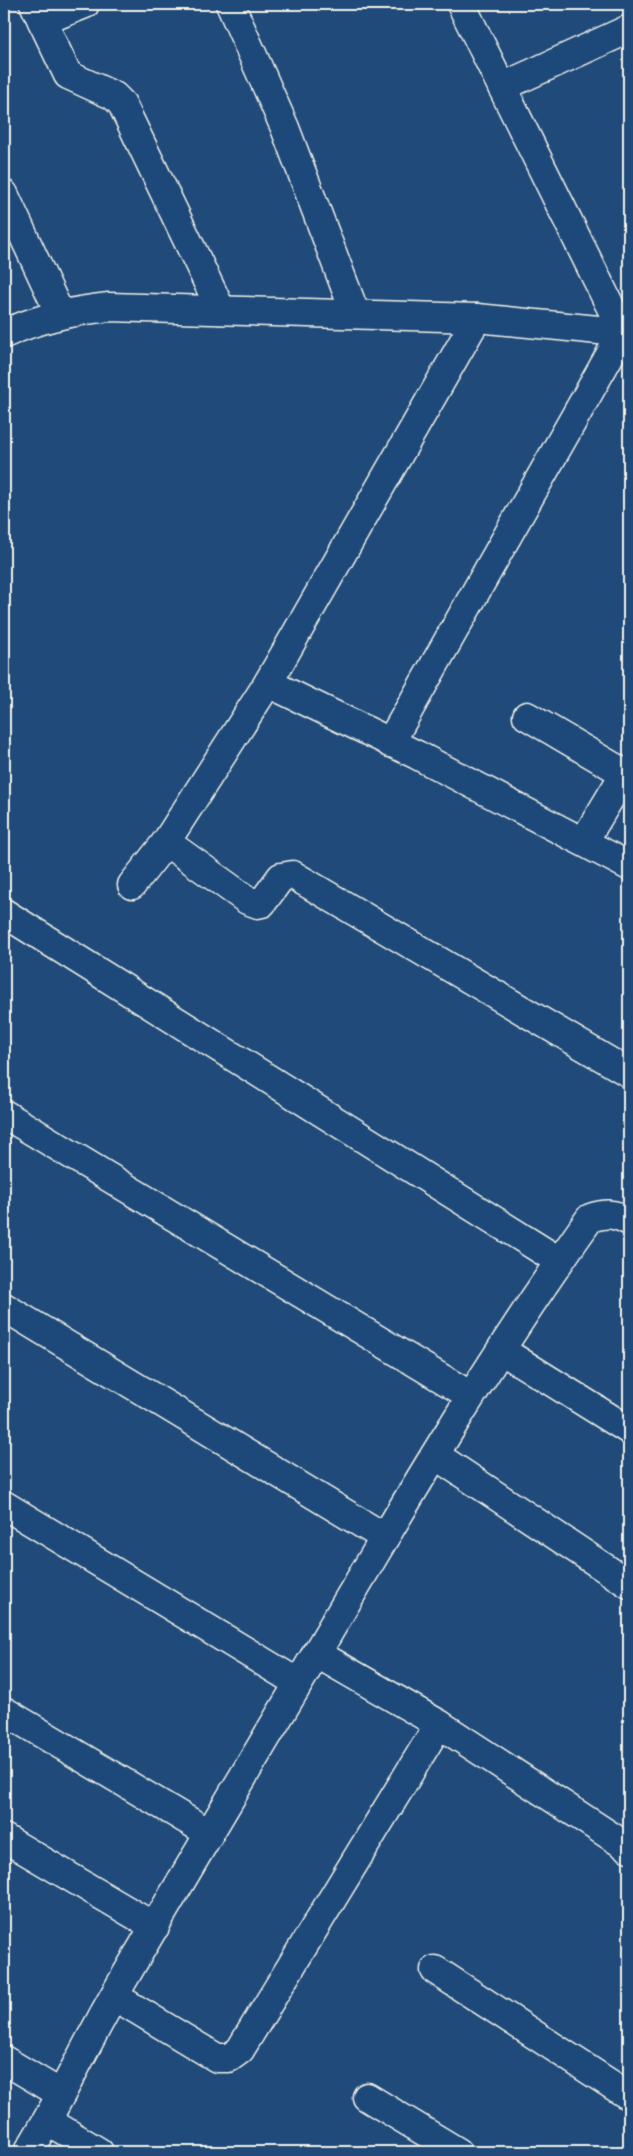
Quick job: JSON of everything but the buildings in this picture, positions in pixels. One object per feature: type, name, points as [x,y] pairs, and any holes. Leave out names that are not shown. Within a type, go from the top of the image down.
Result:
[{"type":"street","points":[[85,4],[38,12],[68,75],[114,96],[122,104],[221,310]]},
{"type":"street","points":[[230,4],[285,128],[355,313]]},
{"type":"street","points":[[461,4],[626,333]]},
{"type":"street","points":[[502,87],[629,28]]},
{"type":"street","points":[[4,194],[60,314]]},
{"type":"street","points":[[4,334],[25,324],[60,314],[109,307],[477,318],[626,333]]},
{"type":"street","points":[[132,885],[166,842],[268,683],[477,318]]},
{"type":"street","points":[[390,743],[626,333]]},
{"type":"street","points":[[268,683],[584,841],[629,866]]},
{"type":"street","points":[[527,716],[627,774],[584,841]]},
{"type":"street","points":[[166,842],[247,900],[258,904],[262,903],[281,877],[293,876],[629,1073]]},
{"type":"street","points":[[4,913],[559,1261]]},
{"type":"street","points":[[4,1114],[471,1396]]},
{"type":"street","points":[[28,2152],[48,2121],[114,1996],[209,1833],[384,1537],[471,1396],[559,1261],[590,1218],[605,1213],[615,1214],[629,1221]]},
{"type":"street","points":[[4,1307],[384,1537]]},
{"type":"street","points":[[501,1350],[629,1430]]},
{"type":"street","points":[[435,1455],[629,1584]]},
{"type":"street","points":[[4,1505],[298,1683]]},
{"type":"street","points":[[316,1653],[439,1724],[628,1844]]},
{"type":"street","points":[[4,1711],[209,1833]]},
{"type":"street","points":[[114,1996],[217,2058],[229,2058],[240,2050],[439,1724]]},
{"type":"street","points":[[4,1838],[155,1927]]},
{"type":"street","points":[[435,1970],[629,2096]]},
{"type":"street","points":[[4,2060],[61,2094]]},
{"type":"street","points":[[367,2097],[458,2152]]},
{"type":"street","points":[[48,2121],[99,2152]]}]
